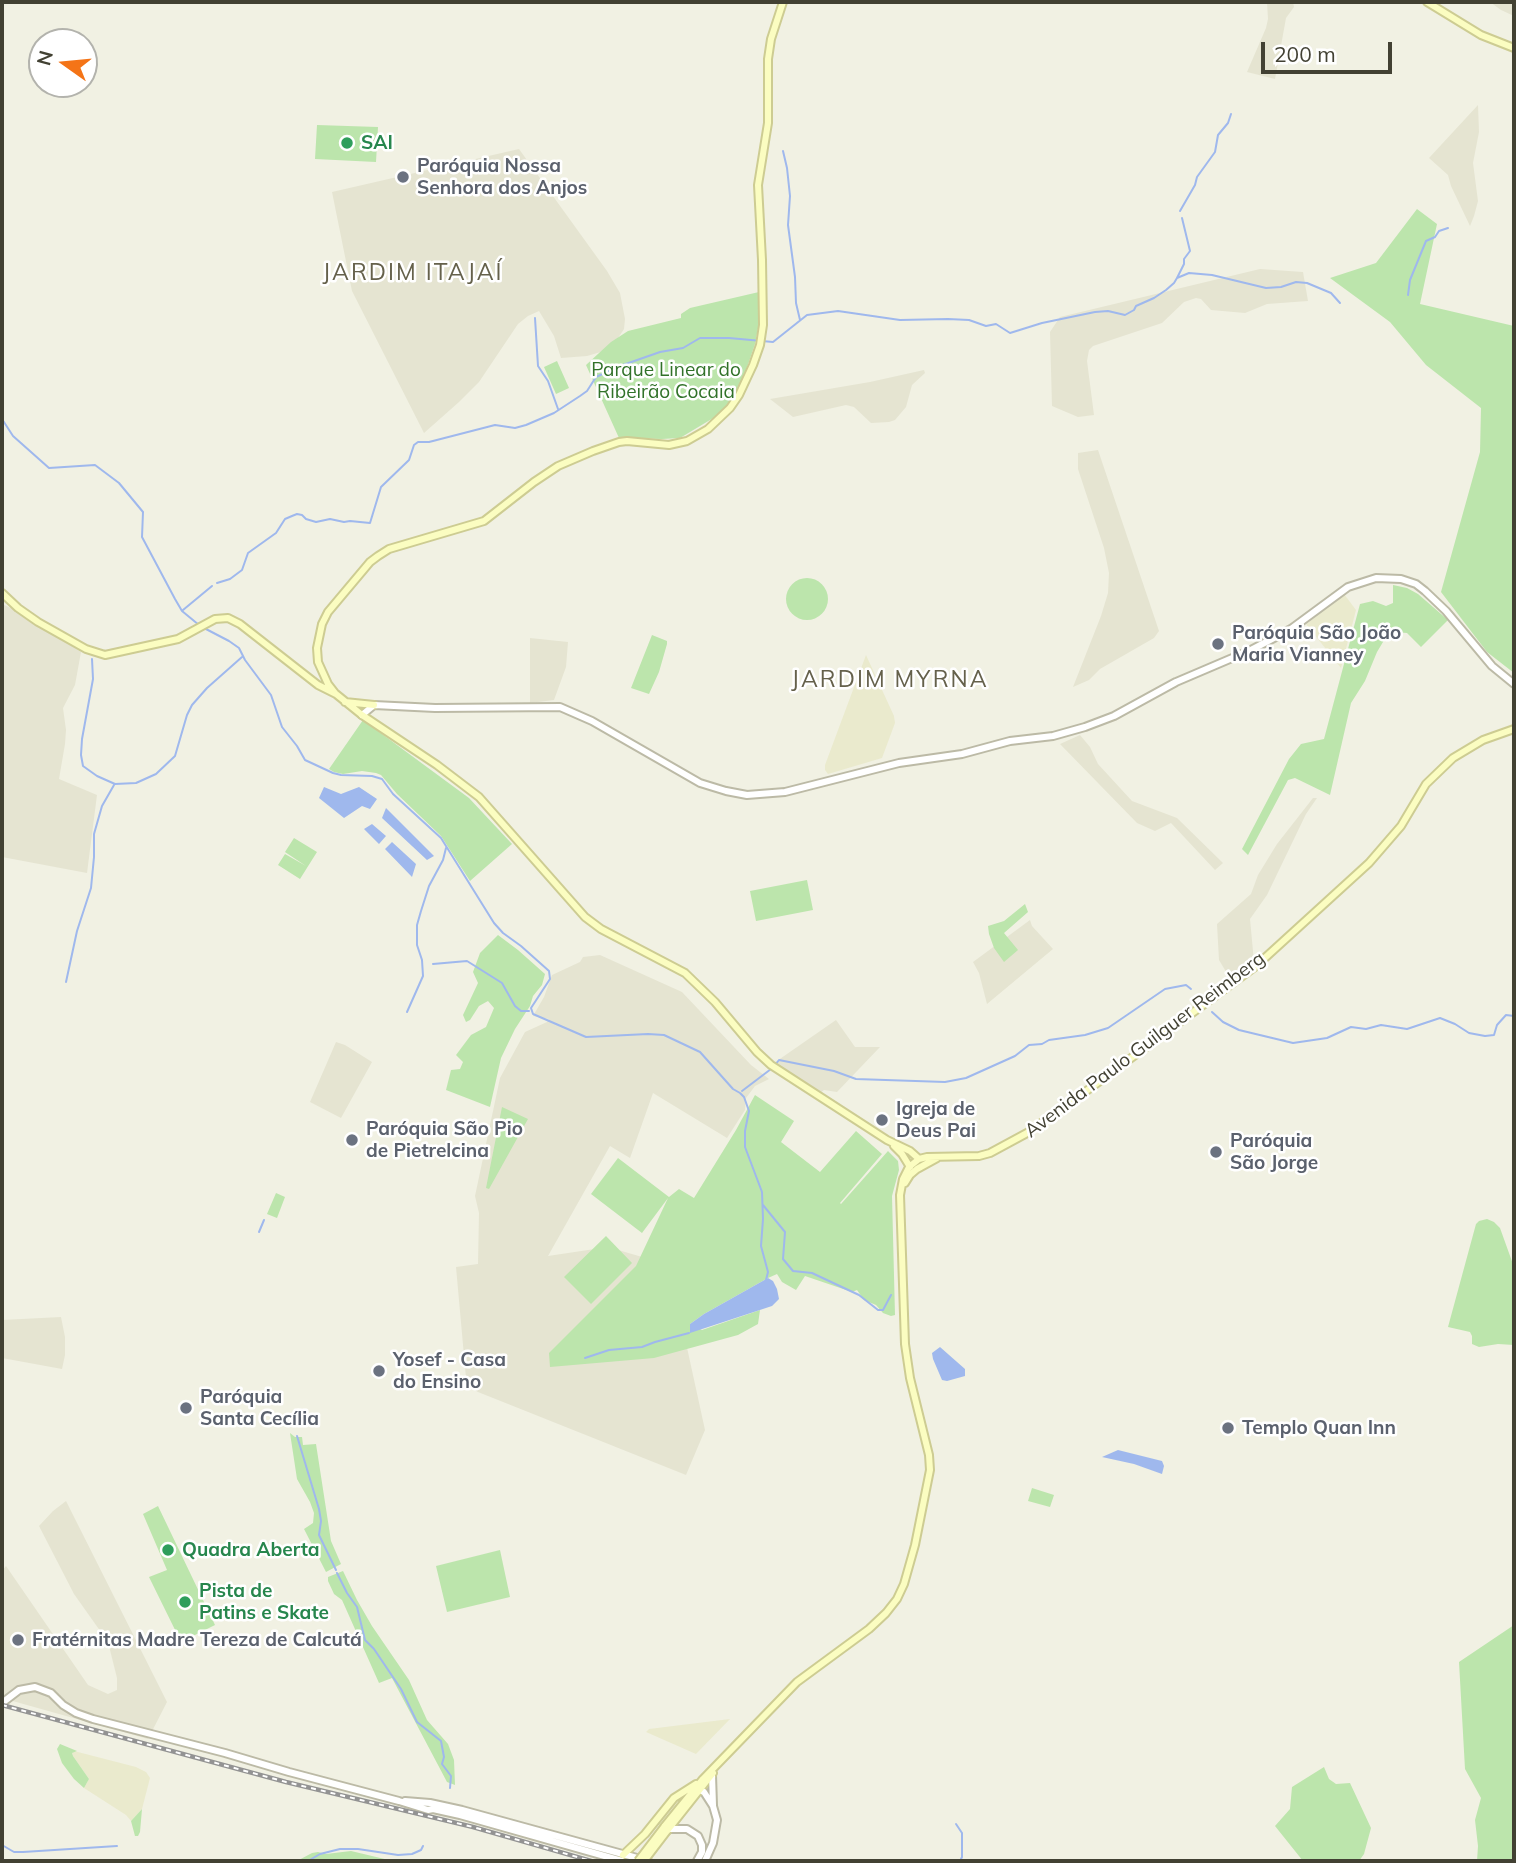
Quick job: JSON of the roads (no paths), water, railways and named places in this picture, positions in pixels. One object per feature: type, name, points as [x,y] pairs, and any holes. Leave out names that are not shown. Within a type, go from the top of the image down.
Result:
[{"type":"main road","points":[[646,1861],[701,1781],[797,1682],[886,1614],[904,1584],[930,1470],[905,1344],[900,1195],[912,1166],[910,1151],[887,1140],[773,1067],[685,973],[592,923],[479,797],[336,694],[318,662],[317,648],[319,633],[328,612],[370,562],[389,550],[484,521],[558,466],[593,451],[619,442],[669,445],[687,441],[708,429],[730,408],[749,376],[760,341],[763,303],[758,185],[768,122],[768,59],[783,2]]},
{"type":"main road","points":[[1427,2],[1474,31],[1514,48]]},
{"type":"main road","points":[[2,593],[18,608]]},
{"type":"main road","points":[[2,599],[86,649],[105,655],[169,642],[209,621],[228,618],[240,624],[318,685],[336,694]]},
{"type":"main road","points":[[345,702],[374,705]]},
{"type":"main road","name":"Avenida Paulo Guilguer Reimberg","points":[[912,1166],[939,1157],[979,1156],[990,1153],[1015,1140],[1086,1092],[1256,966],[1380,852],[1401,826],[1426,784],[1438,771],[1467,748],[1514,729]]},
{"type":"main road","points":[[887,1140],[912,1166]]},
{"type":"main road","points":[[623,1858],[674,1798],[696,1788],[712,1775],[717,1765]]},
{"type":"main road","points":[[638,1861],[667,1829]]},
{"type":"street","points":[[362,715],[374,705],[435,708],[560,707],[592,721],[700,783],[747,795],[778,793],[900,763],[962,754],[1010,741],[1053,736],[1085,727],[1114,716],[1176,682],[1251,650],[1291,629],[1348,587],[1376,578],[1401,579],[1416,584],[1446,611],[1492,666],[1514,684]]},
{"type":"street","points":[[2,1703],[15,1693],[31,1687],[43,1689],[68,1709],[93,1719],[400,1801],[462,1811],[623,1858],[646,1861]]},
{"type":"street","points":[[705,1861],[713,1843],[717,1820],[713,1807],[712,1775]]},
{"type":"street","points":[[696,1788],[704,1792],[713,1807]]},
{"type":"street","points":[[667,1829],[687,1829],[698,1836],[702,1852],[697,1861]]},
{"type":"water","points":[[324,787],[341,794],[359,787],[377,799],[370,809],[362,806],[344,818],[319,798]]},
{"type":"water","points":[[386,808],[434,856],[427,860],[382,818]]},
{"type":"water","points":[[372,824],[386,836],[379,844],[364,829]]},
{"type":"water","points":[[392,842],[416,864],[412,877],[385,849]]},
{"type":"water","points":[[768,1278],[773,1281],[779,1299],[772,1306],[690,1333],[690,1324],[704,1314]]},
{"type":"water","points":[[940,1347],[965,1369],[965,1376],[942,1380],[932,1353]]},
{"type":"water","points":[[1118,1450],[1162,1461],[1162,1474],[1102,1457]]},
{"type":"waterway","points":[[1180,211],[1197,177],[1215,152],[1218,135],[1228,123],[1231,114]]},
{"type":"waterway","points":[[783,151],[790,196],[788,225],[800,320]]},
{"type":"waterway","points":[[1177,278],[1190,251],[1182,218]]},
{"type":"waterway","points":[[1408,295],[1410,280],[1426,241],[1448,228]]},
{"type":"waterway","points":[[217,583],[230,579],[242,570],[248,553],[276,533],[285,519],[297,514],[316,522],[330,519],[370,523],[381,487],[409,460],[414,445],[418,442],[429,442],[495,425],[515,428],[526,425],[554,413],[580,396],[587,391],[596,377],[660,352],[683,348],[700,338],[773,342],[807,315],[838,311],[900,320],[969,320],[986,326],[996,324],[1010,333],[1095,312],[1108,311],[1125,315],[1166,290],[1177,278],[1189,273],[1212,275],[1266,288],[1296,282],[1307,283],[1331,293],[1340,303]]},
{"type":"waterway","points":[[535,318],[538,366],[548,381],[558,409]]},
{"type":"waterway","points":[[2,419],[13,436],[49,468],[95,465],[119,483],[143,512],[142,537],[175,599],[182,611],[199,625]]},
{"type":"waterway","points":[[183,610],[212,586]]},
{"type":"waterway","points":[[204,628],[239,648],[271,695],[282,727],[305,760],[341,775],[382,779],[393,794],[441,838],[494,923],[549,971],[550,979],[531,1008],[533,1014],[586,1037],[664,1035],[700,1052],[733,1089],[744,1097],[749,1111],[745,1147],[762,1192],[761,1246],[768,1272],[766,1280]]},
{"type":"waterway","points":[[92,659],[93,679],[82,739],[83,766],[115,784],[136,783],[156,774],[175,756],[192,705],[242,657]]},
{"type":"waterway","points":[[66,982],[77,931],[91,888],[94,834],[102,806],[114,785]]},
{"type":"waterway","points":[[407,1012],[423,976],[417,945],[417,925],[429,886],[443,860],[446,848]]},
{"type":"waterway","points":[[433,964],[467,961],[502,983],[515,1006],[521,1011],[529,1011]]},
{"type":"waterway","points":[[775,1065],[779,1060],[834,1071],[856,1079],[945,1082],[966,1078],[1015,1056],[1029,1045],[1108,1028],[1165,989],[1186,985],[1191,989]]},
{"type":"waterway","points":[[1212,1012],[1223,1022],[1239,1030],[1293,1043],[1327,1038],[1351,1027],[1366,1029],[1381,1025],[1407,1029],[1440,1018],[1469,1033],[1494,1035],[1497,1025],[1506,1015],[1514,1016]]},
{"type":"waterway","points":[[742,1091],[771,1069]]},
{"type":"waterway","points":[[763,1205],[785,1232],[783,1259],[793,1271],[812,1273],[859,1295],[878,1310],[883,1310],[891,1295]]},
{"type":"waterway","points":[[259,1232],[264,1220]]},
{"type":"waterway","points":[[585,1358],[609,1350],[642,1347],[689,1333]]},
{"type":"waterway","points":[[297,1436],[319,1509],[319,1535],[336,1570]]},
{"type":"waterway","points":[[337,1573],[357,1607],[365,1640],[401,1689],[417,1722],[441,1741],[444,1757],[442,1764],[451,1776],[450,1788]]},
{"type":"waterway","points":[[956,1824],[962,1833],[960,1861]]},
{"type":"waterway","points":[[2,1845],[14,1852],[117,1846]]},
{"type":"waterway","points":[[308,1861],[320,1854],[340,1849],[398,1855],[412,1854],[423,1846]]},
{"type":"railway","points":[[2,1705],[286,1782],[473,1827],[591,1861]]},
{"type":"place","name":"SAI","points":[[347,143]]},
{"type":"place","name":"Paróquia Nossa Senhora dos Anjos","points":[[403,177]]},
{"type":"place","name":"Paróquia São João Maria Vianney","points":[[1218,644]]},
{"type":"place","name":"Igreja de Deus Pai","points":[[882,1120]]},
{"type":"place","name":"Paróquia São Pio de Pietrelcina","points":[[352,1140]]},
{"type":"place","name":"Paróquia São Jorge","points":[[1216,1152]]},
{"type":"place","name":"Yosef - Casa do Ensino","points":[[379,1371]]},
{"type":"place","name":"Paróquia Santa Cecília","points":[[186,1408]]},
{"type":"place","name":"Templo Quan Inn","points":[[1228,1428]]},
{"type":"place","name":"Quadra Aberta","points":[[168,1550]]},
{"type":"place","name":"Pista de Patins e Skate","points":[[185,1602]]},
{"type":"place","name":"Fratérnitas Madre Tereza de Calcutá","points":[[18,1640]]},
{"type":"district","name":"JARDIM ITAJAÍ","points":[[413,273]]},
{"type":"district","name":"JARDIM MYRNA","points":[[890,680]]},
{"type":"park label","name":"Parque Linear do Ribeirão Cocaia","points":[[666,381]]}]
